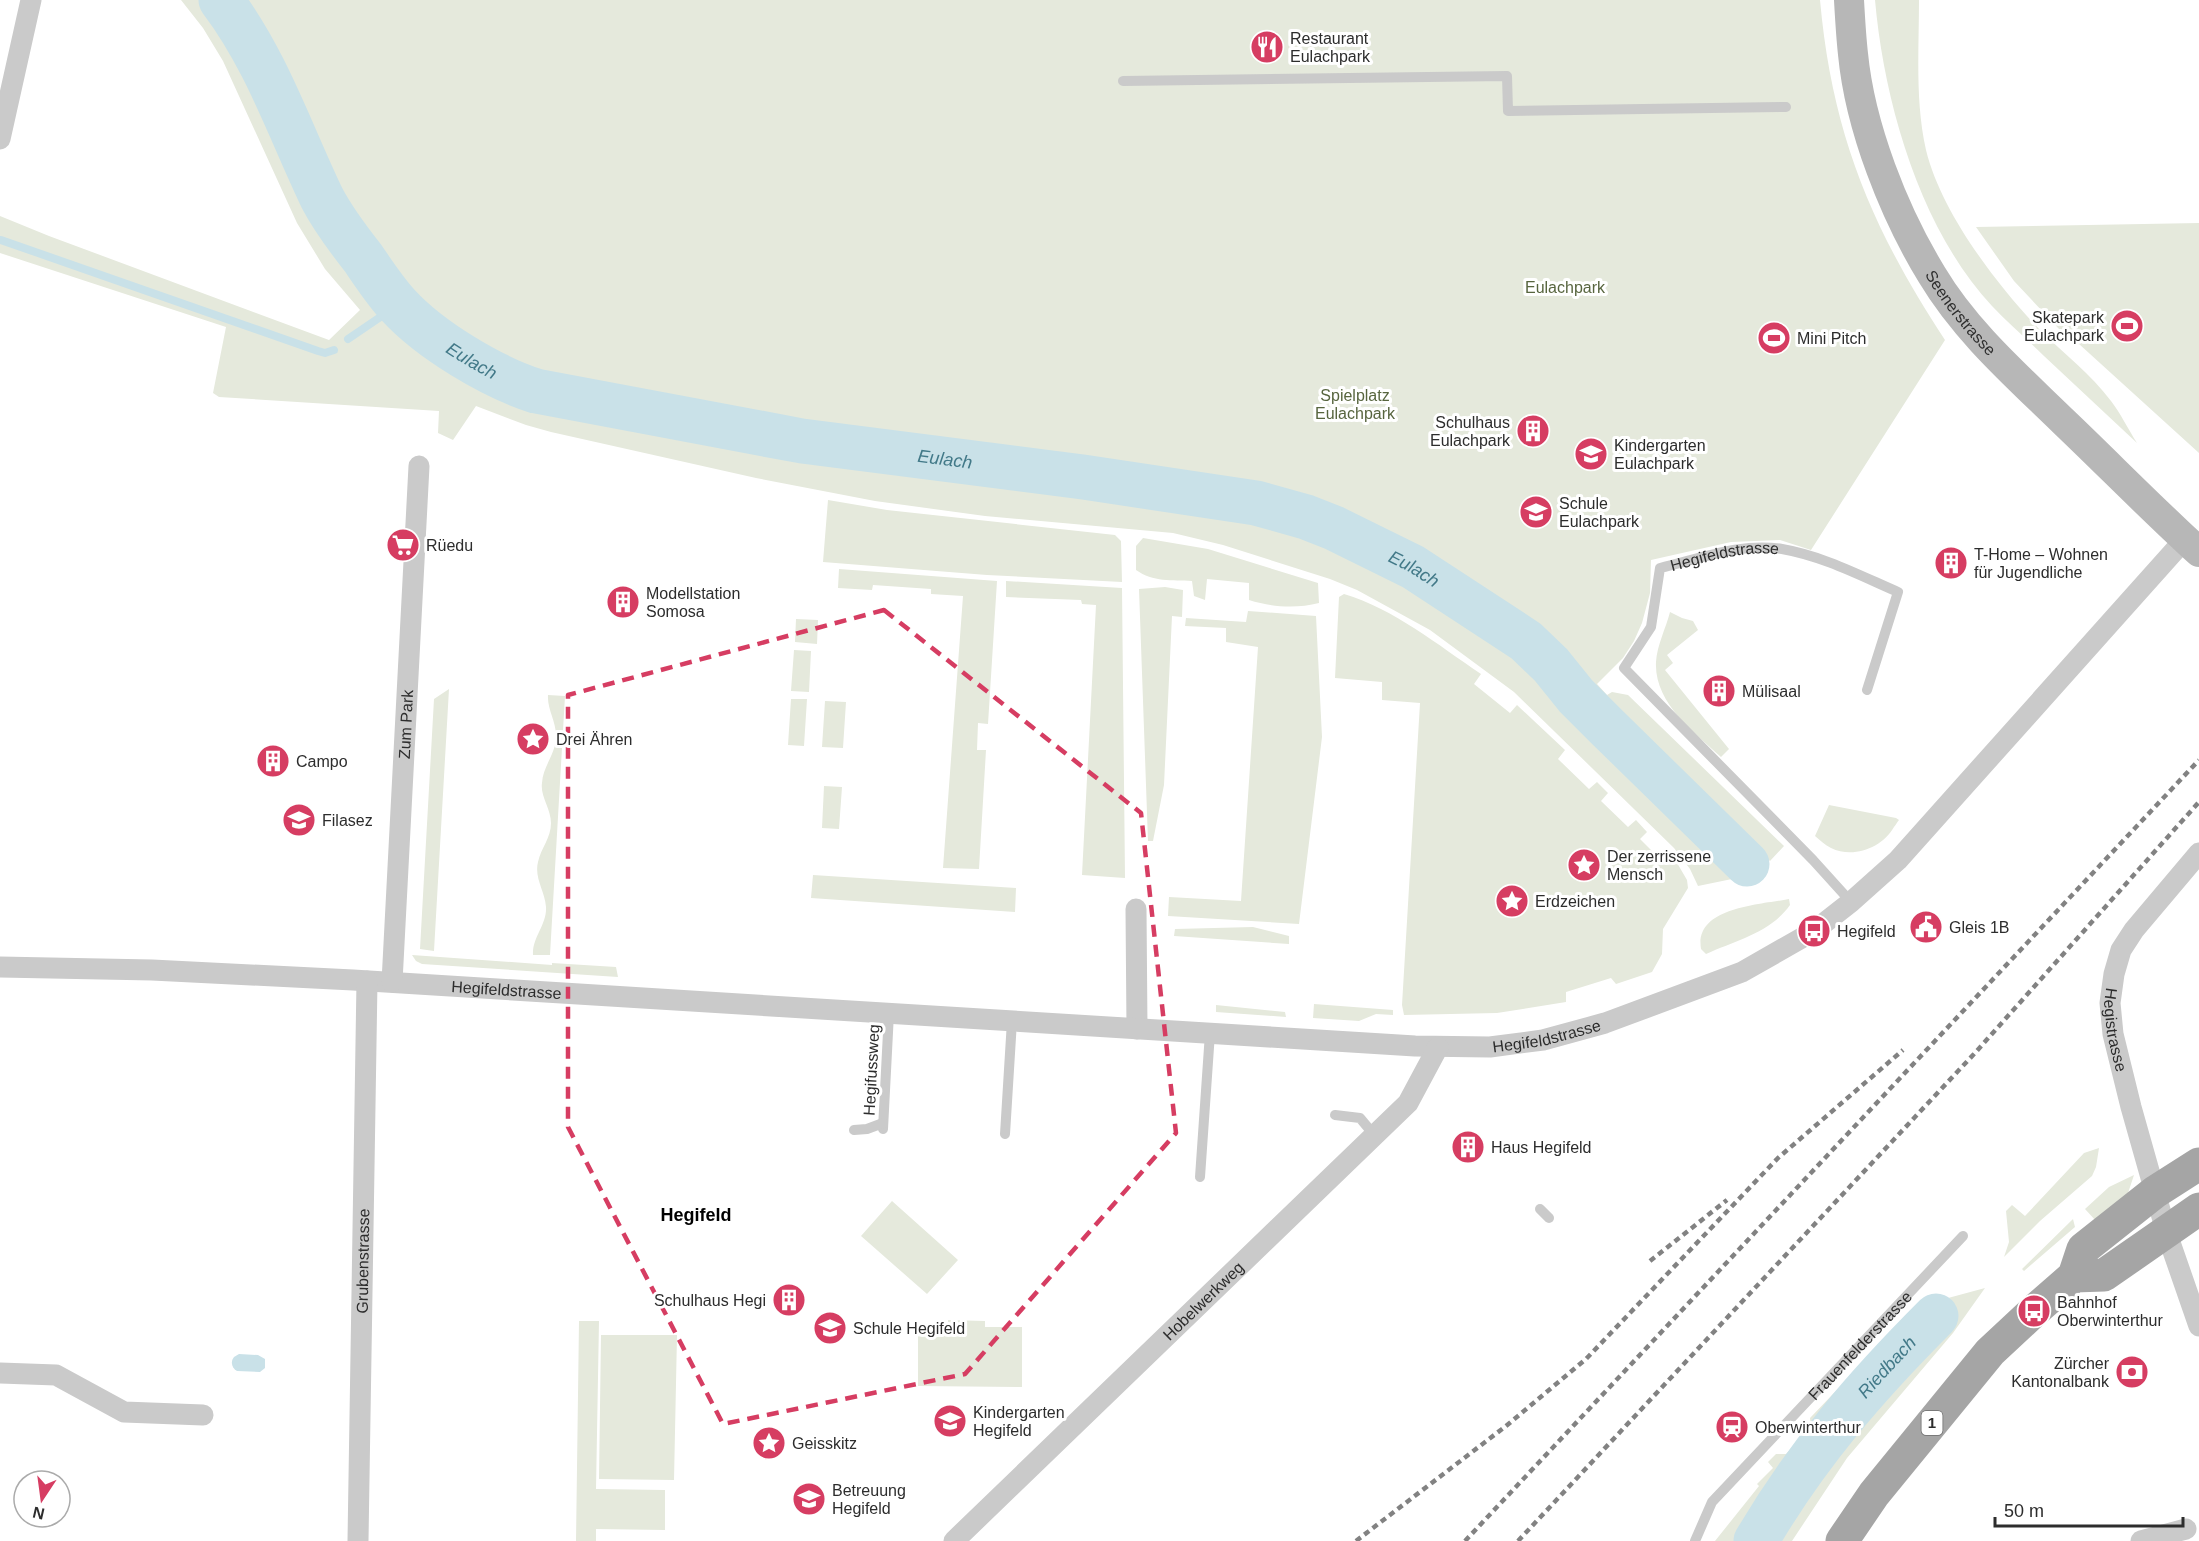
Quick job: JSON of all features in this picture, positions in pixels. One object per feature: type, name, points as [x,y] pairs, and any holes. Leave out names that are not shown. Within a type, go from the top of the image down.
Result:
[{"type":"main road","name":"Seenerstrasse","points":[[1849,0],[1853,56],[1863,110],[1884,174],[1906,227],[1933,276],[1966,321],[2001,361],[2192,545]]},
{"type":"main road","points":[[2199,1164],[2155,1192],[2083,1248],[2074,1276],[2104,1275],[2199,1209]]},
{"type":"main road","name":"1","points":[[1842,1541],[1874,1494],[1990,1352],[2074,1276]]},
{"type":"street","points":[[0,139],[31,0]]},
{"type":"street","name":"Zum Park","points":[[392,982],[419,466]]},
{"type":"street","name":"Hegifeldstrasse","points":[[0,968],[144,969],[392,982],[1438,1047],[1490,1047],[1543,1040],[1616,1019],[1742,972],[1814,931],[1898,860],[2192,545]]},
{"type":"street","name":"Hegistrasse","points":[[2199,854],[2134,930],[2121,950],[2112,984],[2110,1003],[2113,1034],[2131,1107],[2166,1231],[2194,1300],[2199,1326]]},
{"type":"street","points":[[1136,909],[1137,1029]]},
{"type":"street","name":"Grubenstrasse","points":[[358,1541],[367,981]]},
{"type":"street","name":"Hobelwerkweg","points":[[954,1541],[1408,1103],[1438,1047]]},
{"type":"street","points":[[0,1373],[56,1375],[124,1412],[203,1415]]},
{"type":"street","points":[[2141,1541],[2191,1531]]},
{"type":"lane","points":[[1123,81],[1507,76],[1509,111],[1786,107]]},
{"type":"lane","name":"Hegifeldstrasse","points":[[1851,902],[1813,860],[1624,668],[1651,627],[1660,568],[1739,549],[1780,548],[1812,556],[1898,592],[1867,690]]},
{"type":"lane","name":"Hegifussweg","points":[[854,1130],[883,1126],[889,1013]]},
{"type":"lane","points":[[1005,1134],[1012,1021]]},
{"type":"lane","points":[[1200,1177],[1210,1033]]},
{"type":"lane","points":[[1335,1114],[1360,1118],[1375,1136]]},
{"type":"lane","points":[[1540,1209],[1549,1218]]},
{"type":"lane","name":"Frauenfelderstrasse","points":[[1695,1541],[1712,1502],[1963,1236]]},
{"type":"highlighted area","points":[[884,610],[1141,813],[1176,1133],[965,1374],[723,1424],[568,1127],[568,695]]},
{"type":"green space","name":"Eulachpark","points":[[181,0],[1820,0],[1834,94],[1860,179],[1896,259],[1945,340],[1811,550],[1780,540],[1731,542],[1651,560],[1650,593],[1642,623],[1623,658],[1597,684],[1607,695],[1612,692],[1628,695],[1784,846],[1770,861],[1759,851],[1732,879],[1698,886],[1690,869],[1674,848],[1514,692],[1430,630],[1357,590],[1330,579],[1223,545],[1173,533],[985,516],[875,501],[756,478],[551,432],[476,406],[453,440],[438,433],[439,411],[219,397],[213,393],[226,327],[0,253],[0,216],[329,340],[360,310],[325,269],[297,223],[223,61],[203,28]]},
{"type":"green space","points":[[1875,0],[1919,0],[1918,75],[1920,113],[1926,150],[1933,174],[1957,222],[1972,246],[2023,312],[2103,391],[2137,443],[1992,306],[1967,275],[1945,240],[1926,202],[1897,121],[1887,80]]},
{"type":"green space","name":"Skatepark Eulachpark","points":[[2199,223],[2199,453],[2079,344],[2075,346],[2014,281],[1976,227]]},
{"type":"green space","points":[[828,500],[887,510],[1115,535],[1121,541],[1122,582],[987,575],[823,562]]},
{"type":"green space","points":[[1143,538],[1208,549],[1318,583],[1319,603],[1293,607],[1266,604],[1249,600],[1249,583],[1207,579],[1205,600],[1194,596],[1192,581],[1149,577],[1136,570],[1136,546]]},
{"type":"green space","points":[[839,569],[997,581],[988,724],[978,723],[977,750],[986,750],[979,869],[943,868],[963,596],[931,594],[931,589],[873,585],[872,590],[838,588]]},
{"type":"green space","points":[[1006,581],[1122,588],[1125,878],[1082,875],[1096,605],[1082,604],[1081,600],[1006,597]]},
{"type":"green space","points":[[1165,587],[1183,590],[1182,617],[1172,616],[1164,785],[1153,841],[1148,841],[1139,589]]},
{"type":"green space","points":[[1344,594],[1398,618],[1481,674],[1474,684],[1510,713],[1517,705],[1565,750],[1558,759],[1589,789],[1597,782],[1608,793],[1601,801],[1628,827],[1636,820],[1647,832],[1640,839],[1665,864],[1673,856],[1687,880],[1688,888],[1663,929],[1662,954],[1652,972],[1616,984],[1611,978],[1566,992],[1566,1002],[1497,1013],[1404,1015],[1402,1005],[1420,703],[1382,700],[1382,682],[1335,678],[1339,597]]},
{"type":"green space","points":[[1248,611],[1316,616],[1322,737],[1299,924],[1168,916],[1169,897],[1241,901],[1258,647],[1226,642],[1226,628],[1185,626],[1186,618],[1246,622]]},
{"type":"green space","points":[[1670,612],[1693,621],[1698,630],[1667,655],[1673,663],[1665,670],[1729,749],[1721,757],[1678,716],[1662,691],[1657,677],[1657,656]]},
{"type":"green space","points":[[796,619],[818,620],[817,644],[795,642]]},
{"type":"green space","points":[[794,650],[811,651],[809,692],[791,691]]},
{"type":"green space","points":[[449,689],[434,951],[420,949],[434,699]]},
{"type":"green space","points":[[548,695],[565,696],[550,955],[533,955],[535,942],[546,913],[537,868],[551,823],[542,783],[556,741],[556,730]]},
{"type":"green space","points":[[791,699],[807,699],[804,746],[788,745]]},
{"type":"green space","points":[[825,701],[846,702],[843,748],[822,747]]},
{"type":"green space","points":[[824,786],[842,787],[839,829],[822,828]]},
{"type":"green space","points":[[1829,805],[1899,820],[1889,834],[1875,846],[1857,852],[1840,851],[1829,847],[1815,836]]},
{"type":"green space","points":[[813,875],[1016,888],[1015,912],[811,898]]},
{"type":"green space","points":[[1789,899],[1790,905],[1782,915],[1763,929],[1706,954],[1701,949],[1702,935],[1708,924],[1718,916],[1747,906]]},
{"type":"green space","points":[[1253,927],[1289,936],[1289,944],[1174,936],[1175,929]]},
{"type":"green space","points":[[412,955],[616,967],[618,977],[422,964]]},
{"type":"green space","points":[[1314,1004],[1393,1010],[1393,1015],[1376,1014],[1359,1021],[1313,1018]]},
{"type":"green space","points":[[1216,1005],[1285,1012],[1286,1017],[1216,1012]]},
{"type":"green space","points":[[2099,1148],[2092,1176],[2040,1221],[2004,1257],[2009,1242],[2006,1211],[2012,1205],[2025,1216],[2084,1153]]},
{"type":"green space","points":[[2134,1175],[2128,1193],[2096,1221],[2085,1209],[2109,1187]]},
{"type":"green space","points":[[892,1201],[958,1260],[927,1294],[861,1236]]},
{"type":"green space","points":[[2073,1219],[2075,1227],[2024,1271],[2022,1269]]},
{"type":"green space","points":[[1985,1288],[1953,1333],[1847,1458],[1792,1541],[1715,1541],[1759,1486],[1757,1484],[1773,1468],[1768,1462],[1776,1454],[1786,1454],[1811,1427],[1810,1418],[1922,1301],[1926,1304]]},
{"type":"green space","points":[[948,1320],[985,1321],[985,1327],[1022,1327],[1022,1387],[918,1386],[918,1334],[948,1334]]},
{"type":"green space","points":[[579,1321],[599,1321],[596,1489],[665,1490],[665,1530],[596,1529],[596,1541],[576,1541]]},
{"type":"green space","points":[[601,1335],[677,1335],[674,1480],[599,1479]]},
{"type":"water","points":[[239,1354],[258,1355],[265,1359],[265,1368],[260,1372],[237,1371],[232,1361]]},
{"type":"waterway","name":"Eulach","points":[[221,0],[251,46],[322,198],[341,229],[389,294],[411,318],[444,344],[481,367],[536,391],[802,441],[1083,477],[1256,503],[1306,517],[1334,528],[1413,567],[1526,641],[1551,665],[1576,696],[1747,864]]},
{"type":"waterway","points":[[1,240],[318,351],[325,353],[334,350]]},
{"type":"waterway","points":[[348,339],[398,305]]},
{"type":"waterway","name":"Riedbach","points":[[1756,1541],[1796,1479],[1839,1422],[1936,1316]]},
{"type":"railway","points":[[1465,1541],[2199,760]]},
{"type":"railway","points":[[1518,1541],[1974,1054],[2199,802]]},
{"type":"railway","points":[[1356,1541],[1506,1426],[1586,1359],[1778,1158],[1903,1050]]},
{"type":"railway","points":[[1650,1261],[1727,1200]]},
{"type":"place","name":"Restaurant Eulachpark","points":[[1267,47]]},
{"type":"place","name":"Skatepark Eulachpark","points":[[2127,326]]},
{"type":"place","name":"Mini Pitch","points":[[1774,338]]},
{"type":"place","name":"Schulhaus Eulachpark","points":[[1533,431]]},
{"type":"place","name":"Kindergarten Eulachpark","points":[[1591,454]]},
{"type":"place","name":"Schule Eulachpark","points":[[1536,512]]},
{"type":"place","name":"Rüedu","points":[[403,545]]},
{"type":"place","name":"T-Home – Wohnen für Jugendliche","points":[[1951,563]]},
{"type":"place","name":"Modellstation Somosa","points":[[623,602]]},
{"type":"place","name":"Mülisaal","points":[[1719,691]]},
{"type":"place","name":"Drei Ähren","points":[[533,739]]},
{"type":"place","name":"Campo","points":[[273,761]]},
{"type":"place","name":"Filasez","points":[[299,820]]},
{"type":"place","name":"Der zerrissene Mensch","points":[[1584,865]]},
{"type":"place","name":"Erdzeichen","points":[[1512,901]]},
{"type":"place","name":"Gleis 1B","points":[[1926,927]]},
{"type":"place","name":"Hegifeld","points":[[1814,931]]},
{"type":"place","name":"Haus Hegifeld","points":[[1468,1147]]},
{"type":"place","name":"Schulhaus Hegi","points":[[789,1300]]},
{"type":"place","name":"Bahnhof Oberwinterthur","points":[[2034,1311]]},
{"type":"place","name":"Schule Hegifeld","points":[[830,1328]]},
{"type":"place","name":"Zürcher Kantonalbank","points":[[2132,1372]]},
{"type":"place","name":"Kindergarten Hegifeld","points":[[950,1421]]},
{"type":"place","name":"Oberwinterthur","points":[[1732,1427]]},
{"type":"place","name":"Geisskitz","points":[[769,1443]]},
{"type":"place","name":"Betreuung Hegifeld","points":[[809,1499]]},
{"type":"district","name":"Hegifeld","points":[[696,1215]]},
{"type":"park label","name":"Spielplatz Eulachpark","points":[[1355,404]]}]
